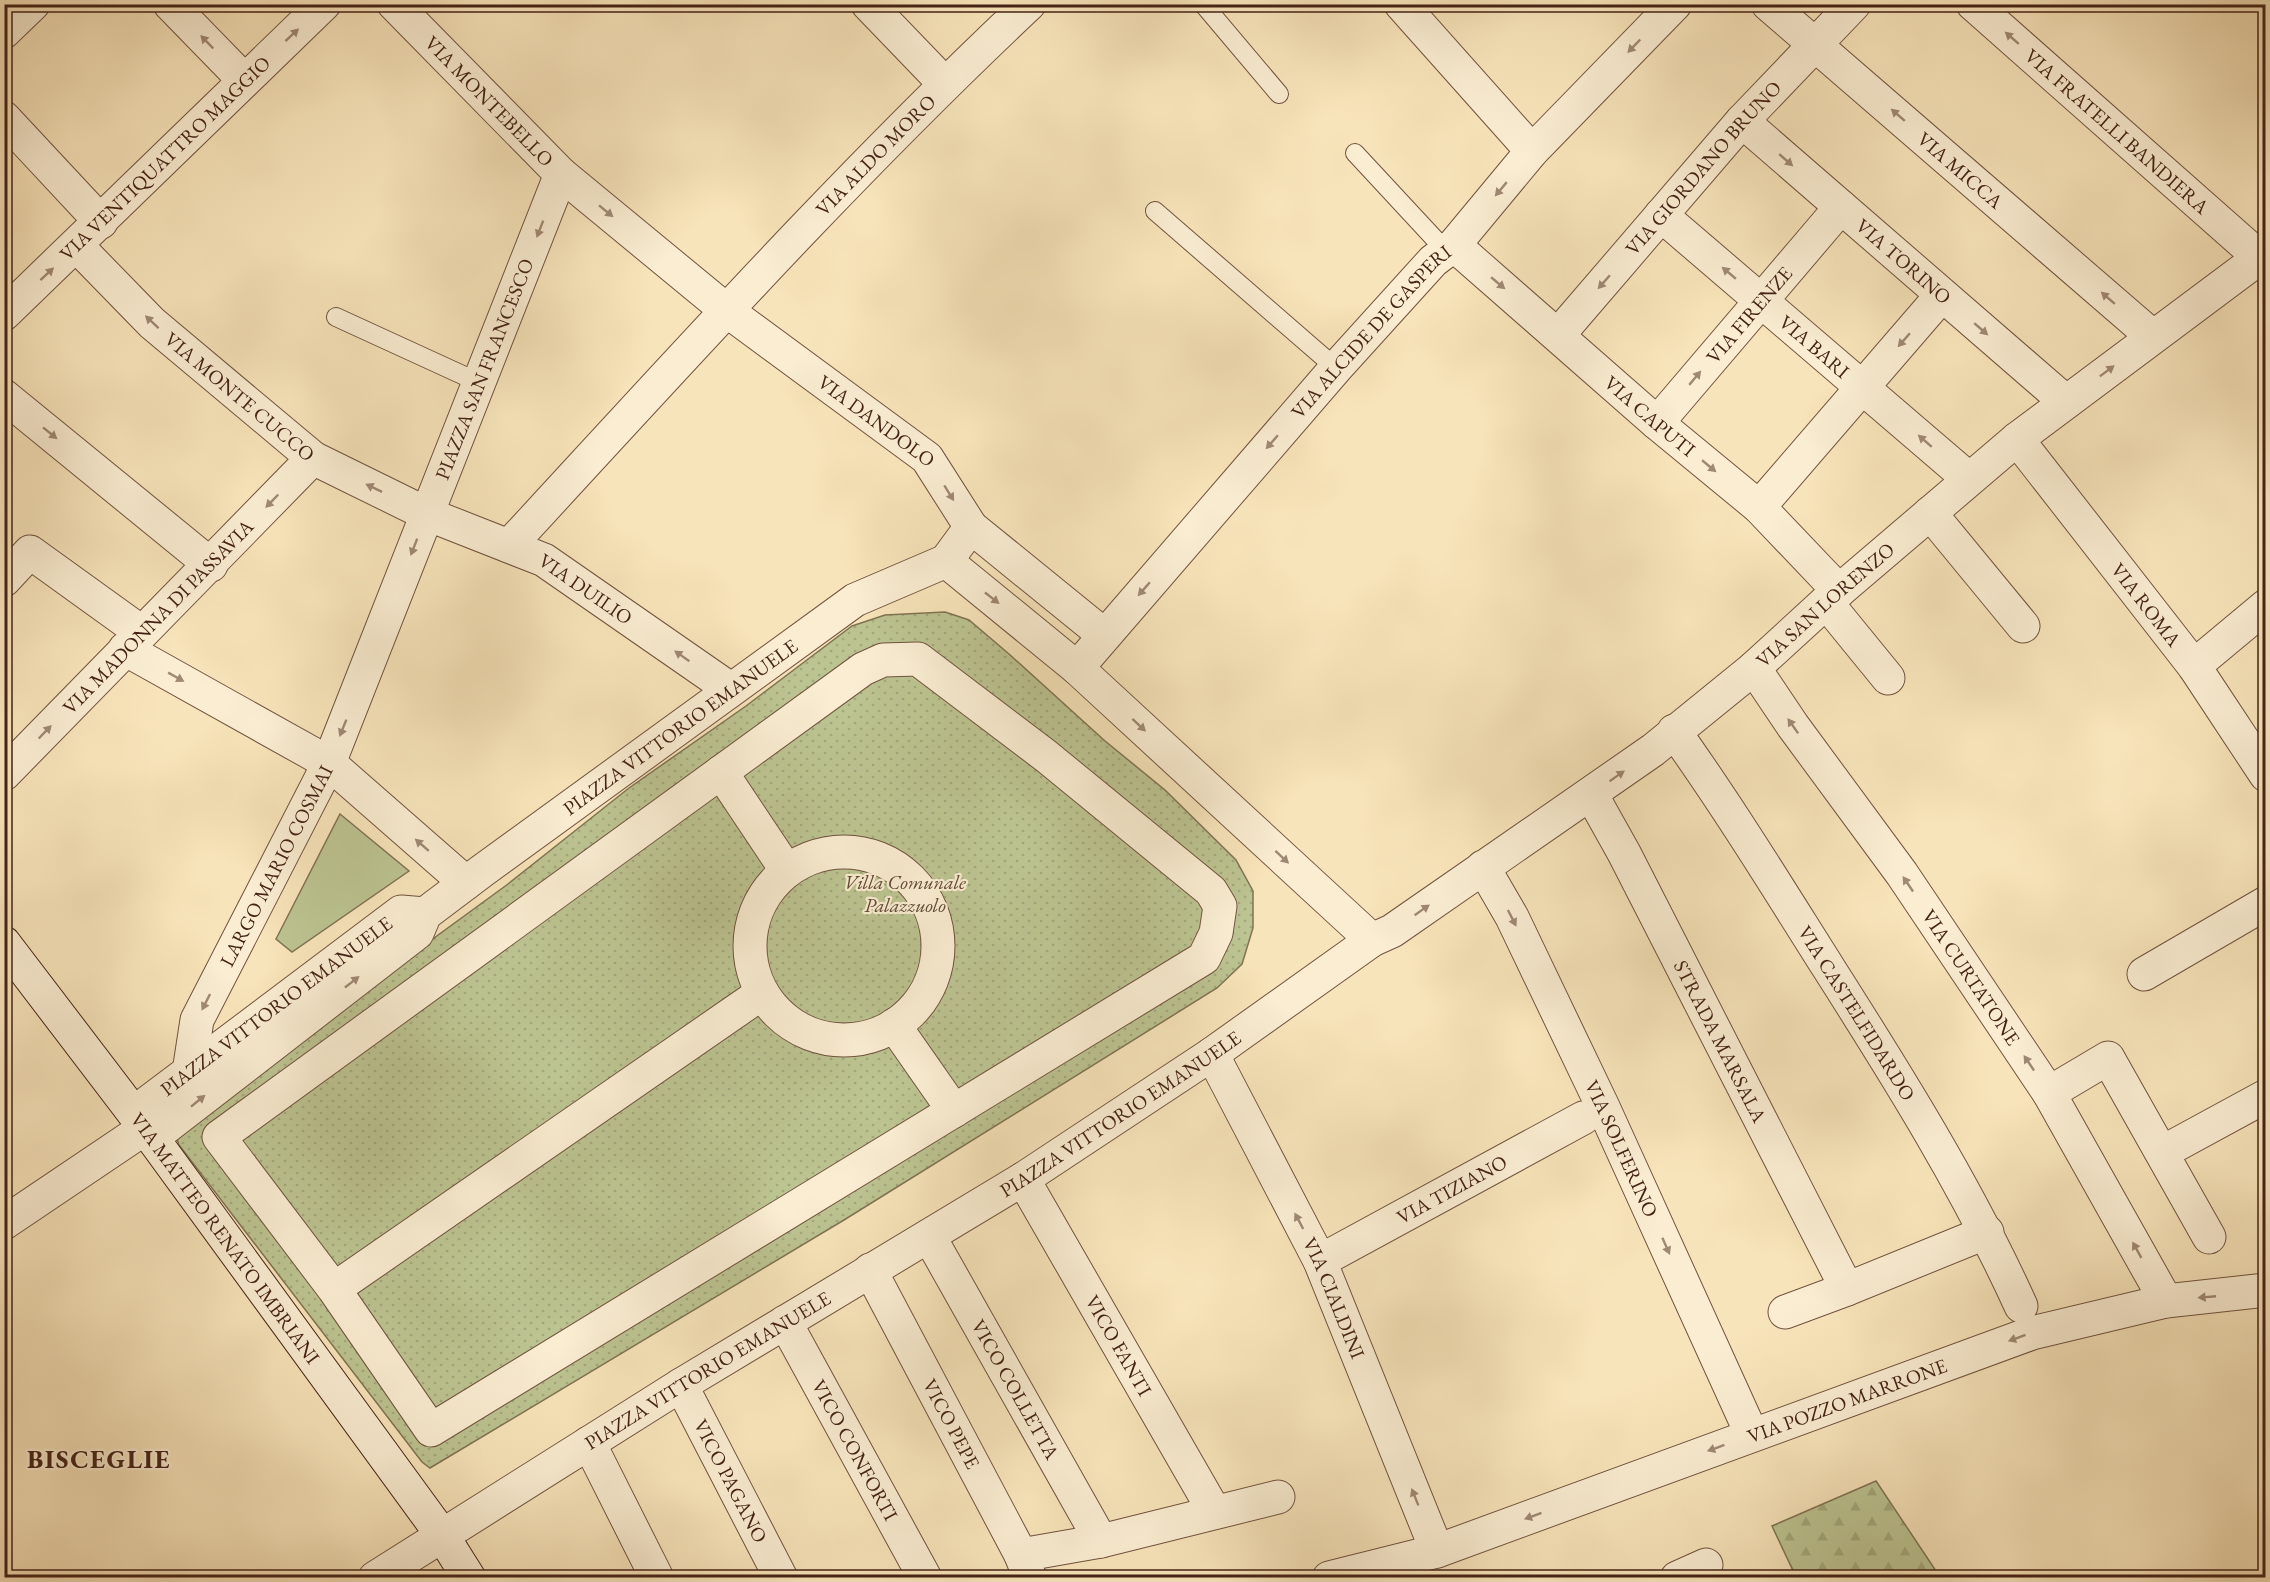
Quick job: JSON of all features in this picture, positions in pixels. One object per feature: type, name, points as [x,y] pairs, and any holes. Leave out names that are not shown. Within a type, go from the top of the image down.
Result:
[{"type":"street","points":[[4,32],[33,4]]},
{"type":"street","points":[[170,4],[244,80]]},
{"type":"street","name":"VIA VENTIQUATTRO MAGGIO","points":[[4,314],[77,246],[324,4]]},
{"type":"street","name":"VIA MONTEBELLO","points":[[394,4],[561,174]]},
{"type":"street","points":[[867,4],[945,84]]},
{"type":"street","name":"VIA ALDO MORO","points":[[726,310],[945,84],[1029,4]]},
{"type":"street","points":[[1401,4],[1532,151]]},
{"type":"street","name":"VIA ALCIDE DE GASPERI","points":[[1077,668],[1336,368],[1433,261],[1450,248],[1532,151],[1675,4]]},
{"type":"street","name":"VIA MICCA","points":[[1768,4],[2152,336]]},
{"type":"street","name":"VIA GIORDANO BRUNO","points":[[1559,334],[1742,121],[1854,4]]},
{"type":"street","name":"VIA FRATELLI BANDIERA","points":[[1973,4],[2264,257]]},
{"type":"street","points":[[4,118],[101,222]]},
{"type":"street","name":"VIA TORINO","points":[[1742,121],[2066,402]]},
{"type":"street","points":[[509,546],[726,310],[561,174]]},
{"type":"street","name":"PIAZZA SAN FRANCESCO","points":[[329,763],[561,174]]},
{"type":"street","name":"VIA FIRENZE","points":[[1657,423],[1841,207]]},
{"type":"street","name":"VIA BARI","points":[[1661,215],[1969,479]]},
{"type":"street","name":"VIA MONTE CUCCO","points":[[77,246],[152,323],[313,458],[427,514]]},
{"type":"street","name":"VIA CAPUTI","points":[[1450,248],[1559,334],[1657,423],[1759,507],[1833,596],[1888,678]]},
{"type":"street","name":"VIA SAN LORENZO","points":[[1372,940],[1392,931],[1653,750],[1754,668],[1833,596],[1969,479],[2152,336],[2264,257]]},
{"type":"street","points":[[1759,507],[1942,296]]},
{"type":"street","name":"VIA DANDOLO","points":[[726,310],[927,458],[971,527]]},
{"type":"street","points":[[4,396],[211,565]]},
{"type":"street","name":"VIA ROMA","points":[[2018,440],[2194,666],[2265,775]]},
{"type":"street","name":"VIA MADONNA DI PASSAVIA","points":[[4,774],[133,641],[211,565],[313,458]]},
{"type":"street","points":[[1930,513],[2023,626]]},
{"type":"street","name":"VIA DUILIO","points":[[427,514],[544,560],[730,689]]},
{"type":"street","points":[[1104,635],[971,527],[946,561],[1077,668],[1372,940]]},
{"type":"street","points":[[4,580],[30,552],[133,641],[329,763]]},
{"type":"street","name":"PIAZZA VITTORIO EMANUELE","points":[[4,1223],[417,933],[425,914],[730,689],[855,600],[946,561]]},
{"type":"street","points":[[2194,666],[2265,606]]},
{"type":"street","points":[[918,659],[1046,756],[1210,891],[1220,906],[1216,933],[1204,958],[431,1430],[333,1289],[219,1137],[721,772],[863,669],[883,660],[918,659]]},
{"type":"street","name":"VIA CURTATONE","points":[[1754,668],[1793,726],[1902,874],[2049,1093],[2166,1301]]},
{"type":"street","name":"VIA CASTELFIDARDO","points":[[1674,731],[1717,792],[1920,1112],[1990,1239],[2021,1306]]},
{"type":"street","name":"LARGO MARIO COSMAI","points":[[189,1072],[197,1020],[329,763],[466,884]]},
{"type":"street","points":[[721,772],[787,871]]},
{"type":"street","name":"STRADA MARSALA","points":[[1591,794],[1635,874],[1847,1289]]},
{"type":"street","points":[[833,853],[858,853],[882,860],[898,870],[923,896],[933,915],[938,935],[938,957],[930,986],[914,1010],[894,1025],[868,1038],[844,1041],[819,1037],[796,1028],[777,1013],[762,993],[752,970],[749,946],[752,922],[760,902],[772,885],[787,871],[809,859],[833,853]]},
{"type":"street","name":"VIA SOLFERINO","points":[[1483,867],[1512,917],[1603,1107],[1752,1435]]},
{"type":"street","points":[[2144,974],[2265,903]]},
{"type":"street","name":"PIAZZA VITTORIO EMANUELE","points":[[144,1126],[189,1072],[401,912],[425,914]]},
{"type":"street","name":"PIAZZA VITTORIO EMANUELE","points":[[375,1578],[681,1385],[1023,1179],[1212,1054],[1372,940]]},
{"type":"street","name":"VIA MATTEO RENATO IMBRIANI","points":[[4,943],[144,1126],[442,1535],[469,1578]]},
{"type":"street","points":[[333,1289],[762,993]]},
{"type":"street","points":[[894,1025],[954,1111]]},
{"type":"street","name":"VIA CIALDINI","points":[[1212,1054],[1320,1261],[1437,1551]]},
{"type":"street","points":[[2049,1093],[2108,1058],[2209,1237]]},
{"type":"street","points":[[2163,1152],[2265,1096]]},
{"type":"street","name":"VIA TIZIANO","points":[[1320,1261],[1583,1118]]},
{"type":"street","name":"VICO FANTI","points":[[1023,1179],[1214,1512]]},
{"type":"street","name":"VICO COLLETTA","points":[[929,1236],[1101,1541]]},
{"type":"street","points":[[1785,1312],[1990,1239]]},
{"type":"street","name":"VICO PEPE","points":[[870,1270],[1025,1566]]},
{"type":"street","name":"VIA POZZO MARRONE","points":[[1329,1578],[1437,1551],[2032,1333],[2166,1301],[2265,1290]]},
{"type":"street","name":"VICO CONFORTI","points":[[785,1322],[925,1578]]},
{"type":"street","name":"VICO PAGANO","points":[[681,1385],[781,1578]]},
{"type":"street","points":[[589,1443],[657,1578]]},
{"type":"street","points":[[1025,1566],[1101,1541],[1278,1497]]},
{"type":"lane","points":[[1203,4],[1279,94]]},
{"type":"lane","points":[[1355,153],[1450,248]]},
{"type":"lane","points":[[1155,212],[1336,368]]},
{"type":"lane","points":[[336,317],[480,383]]},
{"type":"green space","name":"Villa Comunale Palazzuolo","points":[[945,612],[969,620],[1009,654],[1105,741],[1165,790],[1236,860],[1253,891],[1253,928],[1242,964],[1217,988],[844,1220],[430,1468],[422,1462],[179,1145],[176,1136],[182,1122],[508,884],[629,788],[746,706],[852,626],[885,615]]},
{"type":"green space","points":[[340,814],[409,871],[292,952],[276,939]]},
{"type":"green space","points":[[1876,1481],[1940,1577],[1796,1577],[1772,1526]]},
{"type":"district","name":"BISCEGLIE","points":[[99,1459]]}]
